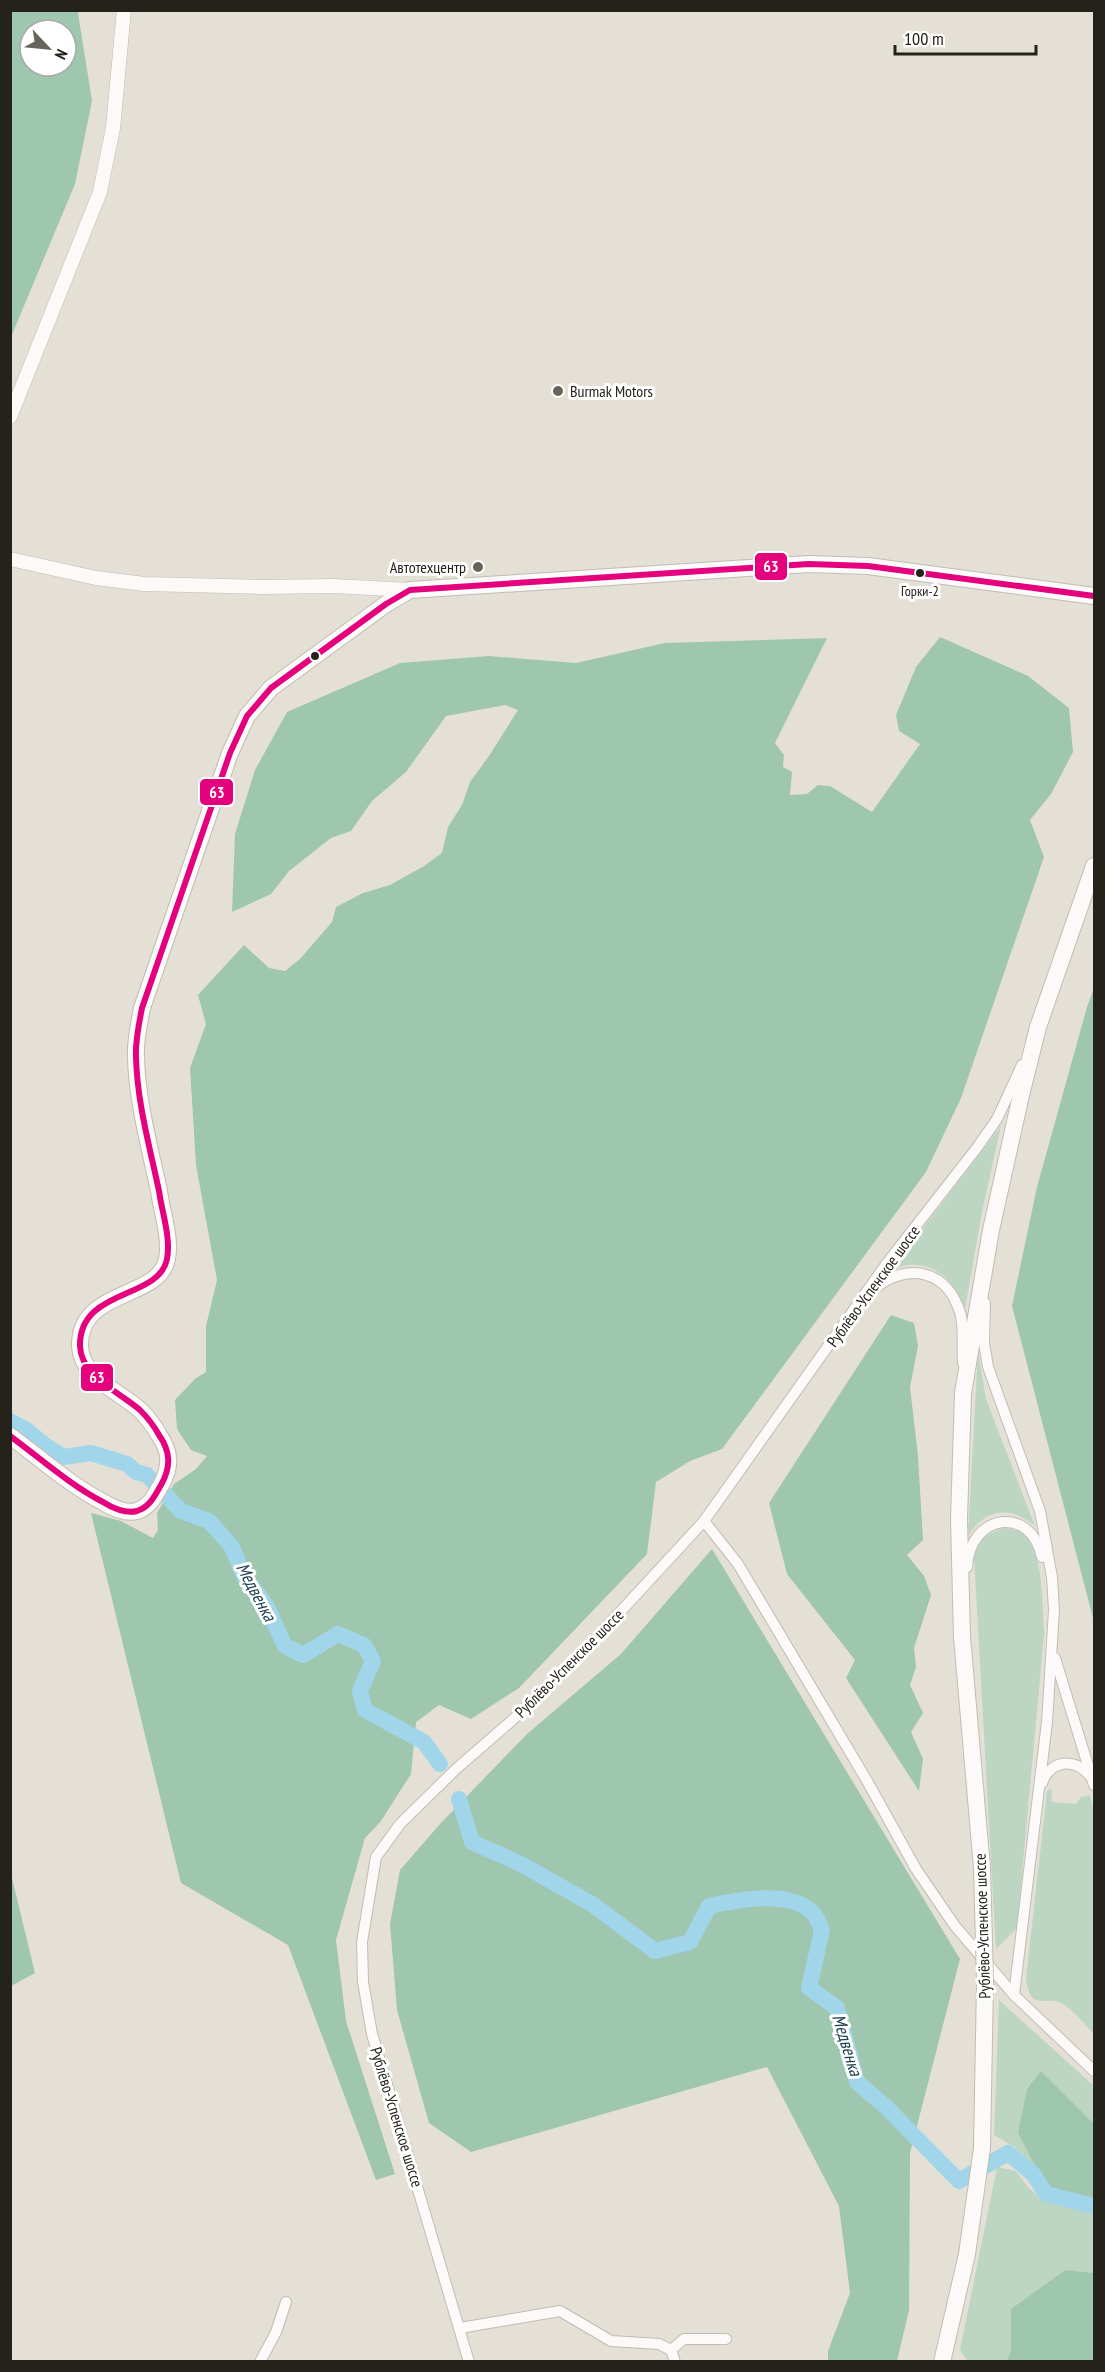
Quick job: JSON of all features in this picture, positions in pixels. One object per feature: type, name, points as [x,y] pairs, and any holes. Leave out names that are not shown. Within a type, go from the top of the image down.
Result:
[{"type":"main road","points":[[10,1436],[88,1493],[114,1508],[135,1512],[151,1502],[166,1476],[170,1463],[168,1450],[153,1425],[141,1411],[90,1372],[82,1360],[81,1336],[93,1313],[107,1302],[148,1283],[160,1274],[166,1262],[167,1235],[139,1089],[136,1058],[142,1008],[230,753],[247,716],[271,688],[386,604],[410,590],[809,564],[868,566],[1095,596]]},
{"type":"main road","name":"Рублёво-Успенское шоссе","points":[[942,2361],[967,2254],[982,2148],[985,1983],[982,1868],[962,1637],[959,1519],[963,1393],[991,1230],[1020,1095],[1038,1027],[1095,866]]},
{"type":"street","points":[[10,417],[100,192],[113,128],[124,10]]},
{"type":"street","points":[[10,559],[96,578],[144,584],[333,586],[410,590]]},
{"type":"street","name":"Рублёво-Успенское шоссе","points":[[469,2361],[372,2034],[363,1982],[362,1942],[376,1857],[400,1824],[585,1650],[704,1521],[887,1263],[997,1119],[1038,1027]]},
{"type":"street","points":[[991,1230],[984,1343],[993,1386],[1040,1511],[1052,1577],[1054,1610],[1053,1649],[1039,1791],[1014,1995]]},
{"type":"street","points":[[866,1294],[886,1279],[905,1272],[922,1273],[936,1278],[947,1288],[961,1317],[963,1393]]},
{"type":"street","points":[[704,1521],[738,1564],[866,1779],[916,1869],[955,1926],[1014,1995],[1095,2071]]},
{"type":"street","points":[[962,1637],[969,1549],[978,1533],[993,1524],[1015,1524],[1036,1538],[1040,1544],[1054,1610]]},
{"type":"street","points":[[1053,1649],[1094,1783]]},
{"type":"street","points":[[1039,1791],[1043,1778],[1055,1765],[1063,1763],[1078,1765],[1094,1783]]},
{"type":"street","points":[[260,2361],[276,2332],[286,2302]]},
{"type":"street","points":[[460,2328],[560,2311],[611,2341],[659,2344],[671,2350],[675,2361]]},
{"type":"street","points":[[671,2350],[684,2339],[726,2339]]},
{"type":"green space","points":[[11,10],[81,11],[78,13],[92,101],[75,184],[11,337]]},
{"type":"green space","points":[[940,637],[1028,676],[1069,708],[1073,752],[1051,794],[1030,820],[1044,857],[961,1098],[926,1172],[722,1449],[690,1461],[656,1482],[647,1554],[519,1688],[471,1719],[439,1705],[416,1722],[411,1774],[381,1821],[365,1838],[336,1940],[346,2021],[395,2174],[376,2180],[288,1945],[181,1883],[91,1513],[121,1521],[153,1538],[158,1530],[157,1513],[174,1484],[196,1469],[207,1456],[191,1450],[177,1429],[175,1400],[195,1379],[206,1372],[206,1326],[217,1280],[196,1165],[190,1068],[206,1024],[198,995],[244,945],[269,968],[285,971],[300,959],[332,922],[336,907],[363,893],[390,885],[442,853],[448,827],[462,805],[470,782],[518,710],[505,705],[446,716],[406,772],[372,801],[351,831],[331,838],[289,871],[271,894],[232,912],[235,834],[255,770],[287,712],[400,663],[489,656],[576,663],[665,643],[827,638],[775,743],[784,755],[783,767],[792,772],[790,795],[807,794],[818,785],[830,786],[872,812],[920,744],[899,731],[896,715],[916,667]]},
{"type":"green space","points":[[1094,988],[1094,1622],[1012,1306],[1037,1187]]},
{"type":"green space","points":[[1001,1126],[982,1212],[965,1309],[952,1284],[929,1267],[905,1266],[891,1270]]},
{"type":"green space","points":[[891,1315],[914,1323],[918,1346],[910,1387],[918,1456],[923,1540],[907,1555],[924,1576],[931,1595],[914,1648],[916,1667],[910,1685],[923,1713],[911,1732],[923,1759],[919,1791],[846,1678],[855,1660],[787,1574],[769,1503]]},
{"type":"green space","points":[[978,1352],[986,1399],[1035,1526],[1016,1515],[998,1513],[982,1520],[968,1536]]},
{"type":"green space","points":[[1005,1528],[1024,1534],[1034,1547],[1040,1571],[1044,1635],[1017,1928],[996,1949],[974,1557],[978,1546],[985,1538]]},
{"type":"green space","points":[[712,1549],[960,1959],[910,2153],[909,2310],[897,2361],[828,2361],[828,2351],[850,2293],[839,2206],[767,2067],[471,2152],[429,2123],[397,2010],[390,1924],[400,1870],[440,1824],[527,1734],[621,1654]]},
{"type":"green space","points":[[1051,1788],[1052,1802],[1076,1804],[1081,1797],[1090,1795],[1094,1813],[1094,2034],[1076,2014],[1063,2004],[1057,2001],[1035,2000],[1028,1990],[1026,1979],[1047,1791]]},
{"type":"green space","points":[[10,1870],[35,1973],[11,1986],[10,1986]]},
{"type":"green space","points":[[999,2000],[1094,2086],[1094,2124],[1041,2072],[1018,2133],[1039,2174],[1015,2147],[994,2135]]},
{"type":"green space","points":[[1041,2071],[1094,2124],[1094,2198],[1054,2192],[1039,2174],[1018,2133],[1027,2089]]},
{"type":"green space","points":[[997,2167],[1016,2171],[1033,2191],[1049,2202],[1094,2212],[1094,2273],[1065,2270],[1012,2309],[1011,2350],[1007,2361],[967,2361],[960,2350]]},
{"type":"green space","points":[[1065,2270],[1094,2273],[1094,2361],[1007,2361],[1011,2350],[1011,2309]]},
{"type":"waterway","name":"Медвенка","points":[[10,1421],[27,1430],[64,1457],[91,1453],[127,1464],[136,1472],[147,1475],[181,1511],[209,1521],[232,1547],[244,1576],[266,1605],[285,1646],[303,1655],[338,1634],[364,1645],[373,1661],[360,1691],[365,1710],[424,1742],[440,1764]]},
{"type":"waterway","name":"Медвенка","points":[[459,1799],[472,1842],[521,1864],[592,1904],[655,1951],[690,1942],[709,1906],[763,1898],[791,1901],[803,1906],[814,1915],[822,1930],[809,1988],[837,2008],[857,2082],[885,2106],[959,2181],[1008,2153],[1033,2174],[1046,2194],[1094,2206]]},
{"type":"transit line","name":"63","points":[[10,1436],[79,1488],[124,1511],[137,1511],[149,1504],[167,1472],[168,1454],[155,1428],[132,1403],[94,1375],[82,1357],[80,1346],[83,1327],[92,1314],[105,1304],[150,1282],[161,1272],[167,1259],[166,1225],[144,1125],[137,1074],[136,1051],[142,1008],[230,753],[247,716],[271,688],[386,604],[410,590],[809,564],[868,566],[1094,596]]},
{"type":"place","name":"Burmak Motors","points":[[558,391]]},
{"type":"place","name":"Автотехцентр","points":[[478,567]]},
{"type":"place","name":"Горки-2","points":[[920,573]]}]
